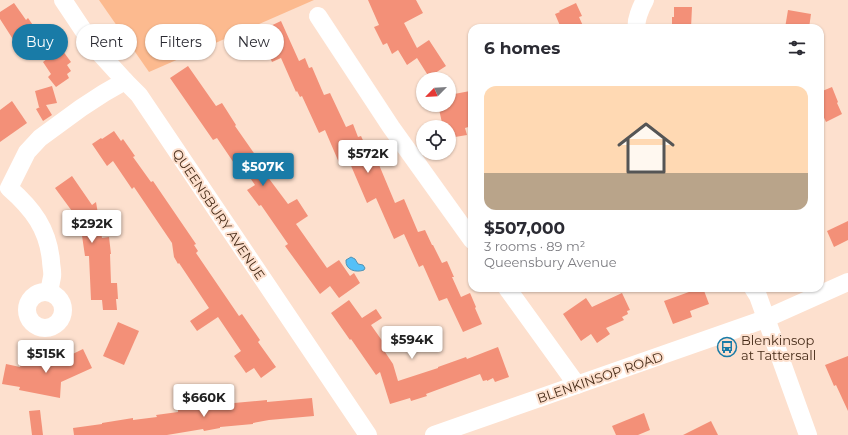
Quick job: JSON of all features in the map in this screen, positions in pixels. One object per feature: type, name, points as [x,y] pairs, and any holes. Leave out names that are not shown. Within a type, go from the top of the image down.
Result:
[{"type":"street","name":"QUEENSBURY AVENUE","points":[[62,0],[94,48],[139,95],[368,435]]},
{"type":"street","points":[[637,24],[645,0]]},
{"type":"street","points":[[318,16],[391,127],[468,234]]},
{"type":"street","points":[[49,292],[52,275],[50,252],[45,233],[34,214],[23,200],[5,186],[27,152],[40,138],[86,104],[125,81]]},
{"type":"street","name":"BLENKINSOP ROAD","points":[[434,435],[765,319],[848,282]]},
{"type":"street","points":[[510,292],[577,385]]},
{"type":"street","points":[[756,292],[808,435]]},
{"type":"shaded area","points":[[99,0],[314,0],[259,24],[224,24],[224,39],[216,43],[216,24],[145,24],[145,60],[176,60],[149,72],[137,55],[137,24],[116,24]]},
{"type":"water","points":[[351,257],[355,259],[358,264],[363,265],[365,268],[364,270],[355,271],[347,266],[346,260]]},
{"type":"building","points":[[368,0],[416,0],[423,13],[404,23],[417,48],[429,40],[446,66],[437,72],[426,72],[417,58],[407,65],[398,50],[392,54],[387,43],[383,45],[374,27],[379,25]]},
{"type":"building","points":[[14,3],[26,20],[28,18],[32,24],[12,24],[12,38],[0,19],[0,12]]},
{"type":"building","points":[[576,3],[582,16],[579,17],[582,24],[559,24],[555,14],[560,12],[559,11]]},
{"type":"building","points":[[674,7],[692,7],[691,24],[672,24],[672,17],[674,17]]},
{"type":"building","points":[[788,10],[811,14],[810,24],[786,24]]},
{"type":"building","points":[[281,21],[282,24],[275,24]]},
{"type":"building","points":[[284,28],[299,61],[305,58],[309,68],[312,67],[324,95],[330,93],[346,127],[353,124],[358,137],[361,136],[373,162],[377,160],[395,203],[404,199],[418,232],[425,230],[442,263],[447,261],[461,297],[470,293],[482,324],[463,332],[447,298],[439,301],[423,265],[419,267],[404,234],[394,239],[376,198],[367,203],[349,161],[340,165],[325,130],[319,133],[302,96],[300,97],[297,91],[296,92],[282,60],[284,60]]},
{"type":"building","points":[[68,58],[71,62],[67,65],[71,71],[67,74],[69,78],[56,87],[48,77],[51,74],[43,62],[46,60],[68,60]]},
{"type":"building","points":[[188,66],[216,106],[222,103],[236,125],[235,126],[256,156],[253,159],[288,204],[297,199],[308,216],[296,224],[327,268],[339,260],[350,276],[354,273],[360,283],[339,298],[330,286],[320,294],[285,246],[288,244],[261,205],[259,206],[247,190],[255,185],[242,166],[238,169],[217,138],[213,140],[170,78]]},
{"type":"building","points":[[52,86],[57,103],[46,105],[52,115],[43,121],[36,109],[40,107],[35,91]]},
{"type":"building","points":[[832,87],[842,114],[826,122],[824,118],[824,90]]},
{"type":"building","points":[[468,91],[468,127],[465,128],[467,135],[456,137],[456,120],[441,120],[440,112],[456,112],[456,94]]},
{"type":"building","points":[[12,101],[27,123],[0,142],[0,110]]},
{"type":"building","points":[[114,131],[121,141],[123,139],[135,156],[133,157],[151,182],[153,181],[196,244],[194,245],[198,251],[196,253],[239,316],[242,314],[260,340],[258,342],[276,367],[261,378],[254,368],[246,373],[234,356],[241,351],[218,317],[197,331],[190,321],[209,308],[179,263],[178,264],[174,257],[172,243],[134,187],[132,189],[113,161],[107,166],[92,144]]},
{"type":"building","points":[[72,176],[92,205],[96,202],[102,238],[109,237],[111,254],[111,283],[117,283],[117,310],[103,310],[102,300],[91,300],[89,256],[85,256],[80,222],[55,188]]},
{"type":"building","points":[[848,221],[848,240],[834,247],[827,231]]},
{"type":"building","points":[[689,292],[704,292],[709,304],[690,311],[692,317],[673,324],[664,301]]},
{"type":"building","points":[[622,293],[630,310],[627,311],[628,314],[622,317],[624,320],[606,328],[610,334],[597,343],[591,334],[581,341],[563,314],[586,298],[592,307]]},
{"type":"building","points":[[349,300],[362,318],[376,309],[382,318],[371,325],[388,349],[385,352],[393,364],[398,381],[466,357],[467,359],[498,347],[509,377],[495,382],[493,378],[483,381],[480,374],[426,394],[427,396],[411,401],[410,398],[390,404],[380,372],[376,375],[331,313]]},
{"type":"building","points":[[118,322],[139,331],[124,365],[103,356]]},
{"type":"building","points":[[83,349],[92,368],[61,382],[60,398],[19,390],[20,387],[2,384],[6,364],[20,367],[21,363],[25,364],[26,357],[54,363]]},
{"type":"building","points":[[848,356],[848,411],[836,385],[834,386],[825,365]]},
{"type":"building","points":[[312,398],[314,416],[269,420],[253,424],[220,427],[204,431],[203,429],[167,435],[74,435],[73,428],[133,418],[133,420],[157,417],[156,415],[178,412],[178,410],[228,401],[223,404]]},
{"type":"building","points":[[40,410],[43,435],[32,435],[29,411]]},
{"type":"building","points":[[644,413],[650,430],[638,435],[616,435],[612,426]]},
{"type":"building","points":[[711,421],[718,435],[683,435]]},
{"type":"place","name":"Blenkinsop at Tattersall","points":[[727,347]]}]
